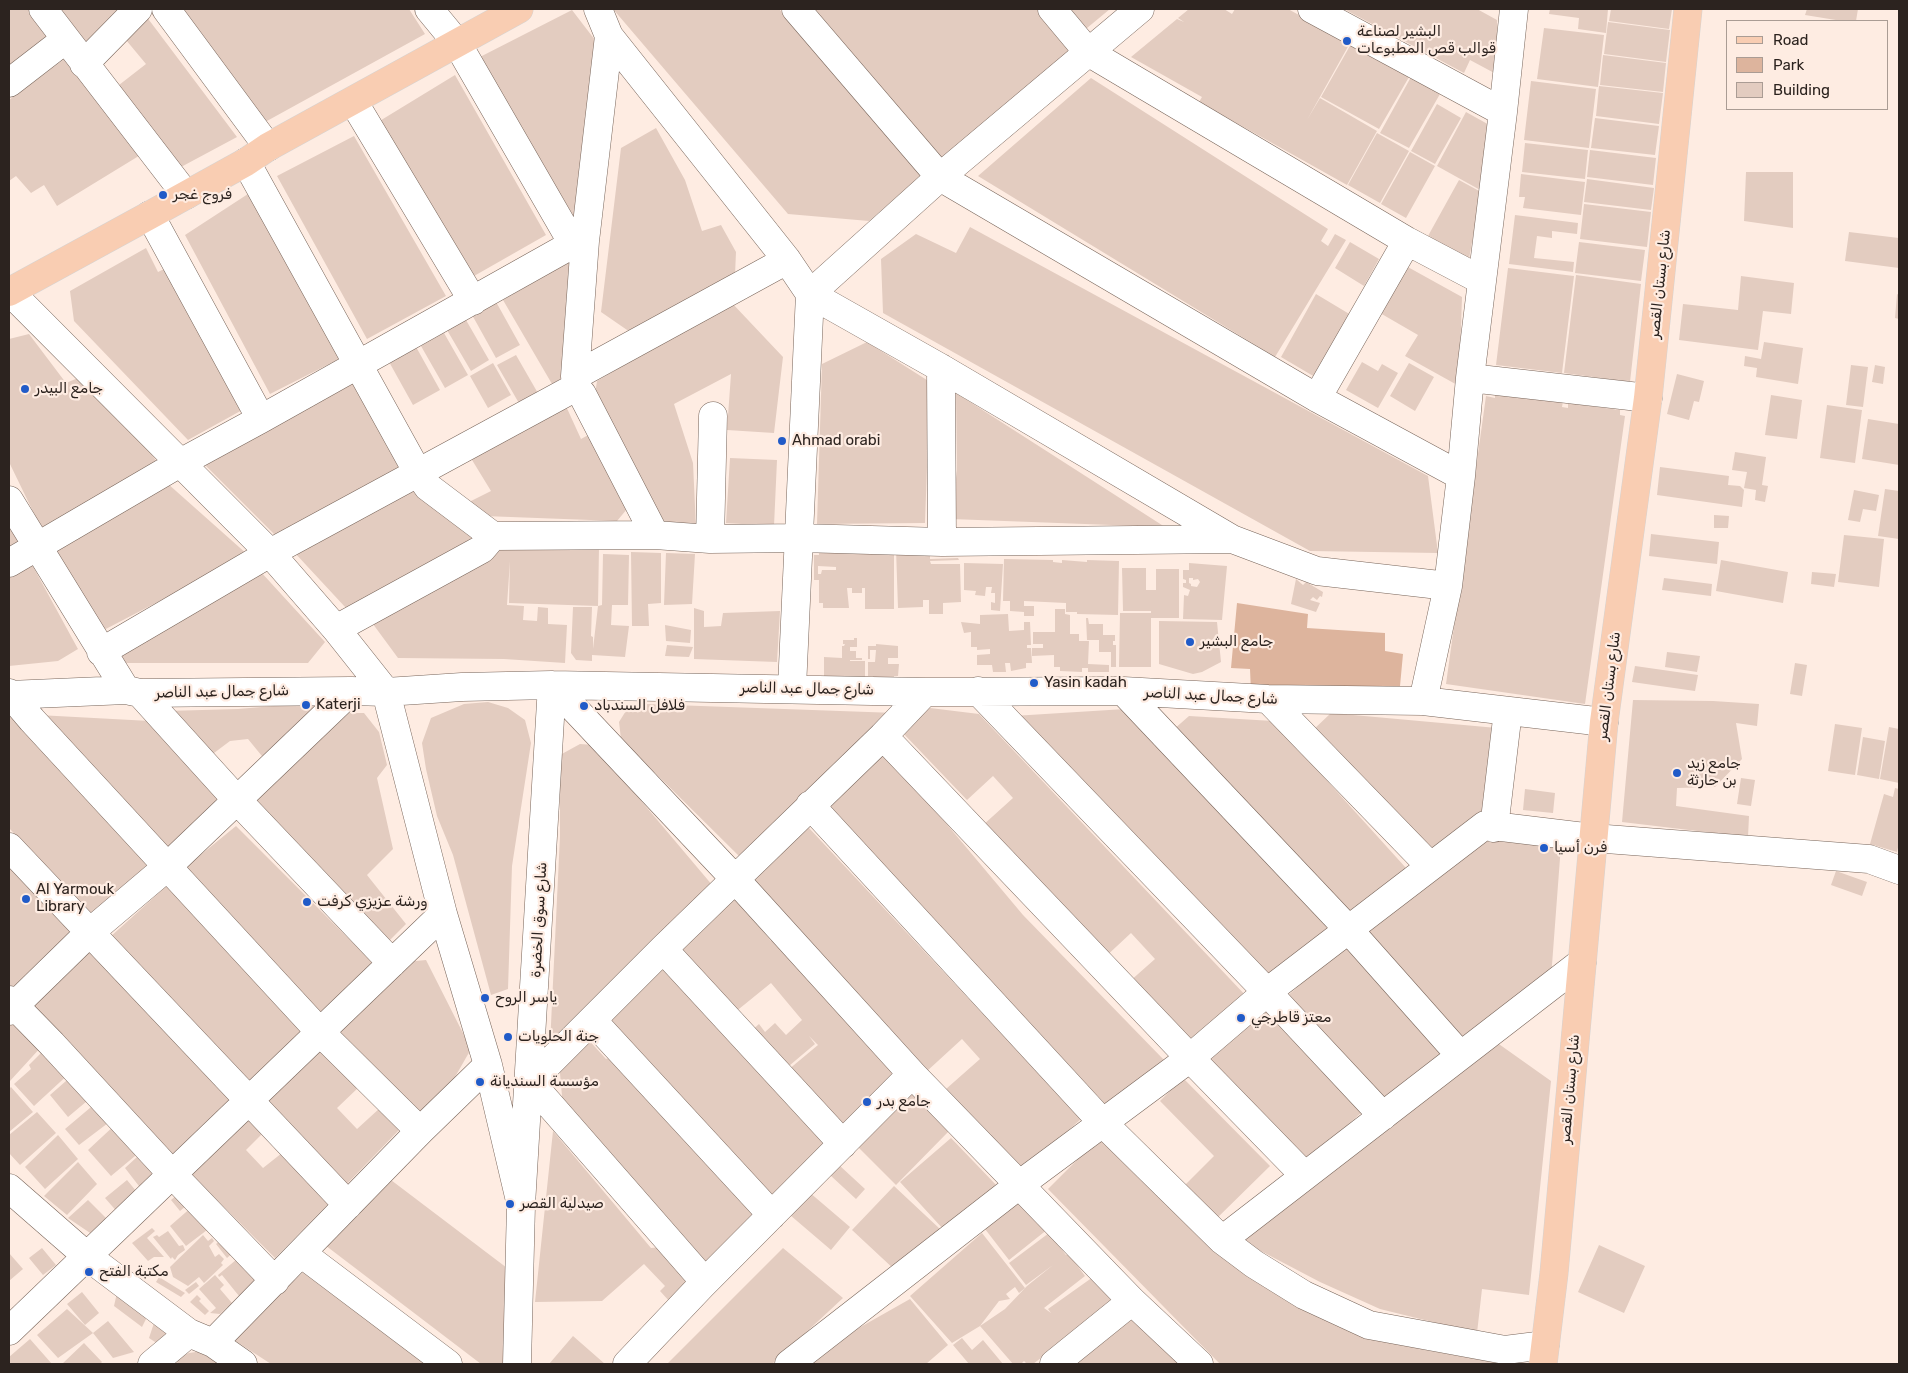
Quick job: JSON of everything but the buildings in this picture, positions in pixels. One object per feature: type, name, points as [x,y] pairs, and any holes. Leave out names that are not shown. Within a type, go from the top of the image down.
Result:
[{"type":"main road","points":[[9,292],[186,196],[257,154],[519,9]]},
{"type":"main road","name":"شارع بستان القصر","points":[[1544,1355],[1554,1272],[1604,722],[1648,398],[1688,9]]},
{"type":"street","points":[[43,9],[186,196]]},
{"type":"street","points":[[84,64],[138,9]]},
{"type":"street","points":[[166,9],[257,154],[359,364],[418,473],[428,487],[492,536],[655,535],[710,539],[800,538],[942,542],[1232,539]]},
{"type":"street","points":[[428,9],[457,43],[579,242]]},
{"type":"street","points":[[598,9],[609,36],[787,260],[810,294],[941,368],[1232,539],[1317,571],[1448,586]]},
{"type":"street","points":[[796,9],[940,177],[1317,398],[1461,476]]},
{"type":"street","points":[[1052,9],[1088,52],[1407,241],[1481,280]]},
{"type":"street","points":[[792,688],[810,294],[940,177],[1140,9]]},
{"type":"street","points":[[1312,9],[1503,112]]},
{"type":"street","points":[[1423,701],[1448,586],[1481,280],[1503,112],[1514,9]]},
{"type":"street","points":[[609,36],[579,242],[576,381],[655,535]]},
{"type":"street","points":[[9,83],[66,39]]},
{"type":"street","points":[[353,101],[473,301]]},
{"type":"street","points":[[150,215],[261,419]]},
{"type":"street","points":[[1317,398],[1407,241]]},
{"type":"street","points":[[9,562],[180,463],[579,242]]},
{"type":"street","points":[[101,652],[270,552],[418,473],[787,260]]},
{"type":"street","points":[[9,292],[270,552],[336,629],[386,692],[444,914],[488,1065],[521,1205]]},
{"type":"street","points":[[941,368],[942,542]]},
{"type":"street","points":[[1470,378],[1648,398]]},
{"type":"street","points":[[710,539],[713,416]]},
{"type":"street","points":[[9,500],[101,652],[133,691],[392,964]]},
{"type":"street","points":[[336,629],[482,549],[492,536]]},
{"type":"street","points":[[552,685],[735,879],[912,1074],[1132,1301],[1199,1364]]},
{"type":"street","name":"شارع جمال عبد الناصر","points":[[9,694],[133,691],[386,692],[462,687],[552,685],[792,688],[925,692],[1123,691],[1268,699],[1423,701],[1604,722]]},
{"type":"street","name":"شارع سوق الخضرة","points":[[517,1364],[521,1205],[530,1082],[552,685]]},
{"type":"street","points":[[274,1280],[172,1174],[52,1044],[11,1005],[89,933],[167,866],[351,691]]},
{"type":"street","points":[[978,691],[1267,992],[1382,1116]]},
{"type":"street","points":[[1123,691],[1349,930],[1460,1056]]},
{"type":"street","points":[[705,1282],[530,1082],[663,949],[883,736],[925,692]]},
{"type":"street","points":[[9,694],[320,1032],[420,1131]]},
{"type":"street","points":[[1268,699],[1430,866]]},
{"type":"street","points":[[1494,828],[1508,711]]},
{"type":"street","points":[[883,736],[1304,1175]]},
{"type":"street","points":[[810,805],[1103,1124],[1222,1240],[1254,1264],[1304,1296],[1369,1325],[1505,1350],[1544,1355]]},
{"type":"street","points":[[789,1364],[1019,1185],[1190,1058],[1267,992],[1485,825],[1494,828],[1593,838],[1870,859],[1899,870]]},
{"type":"street","points":[[9,847],[348,1205]]},
{"type":"street","points":[[9,1331],[444,914]]},
{"type":"street","points":[[663,949],[843,1144]]},
{"type":"street","points":[[1222,1240],[1582,962]]},
{"type":"street","points":[[592,1020],[772,1215]]},
{"type":"street","points":[[152,1364],[201,1338],[274,1280],[420,1131],[488,1065]]},
{"type":"street","points":[[627,1364],[705,1282],[912,1074]]},
{"type":"street","points":[[9,1188],[88,1257],[201,1338],[243,1364]]},
{"type":"street","points":[[301,1253],[448,1364]]},
{"type":"street","points":[[1054,1364],[1132,1301]]},
{"type":"green space","points":[[1237,603],[1308,614],[1307,628],[1385,633],[1385,651],[1403,654],[1400,686],[1251,692],[1250,669],[1231,668]]},
{"type":"place","name":"البشير لصناعة قوالب قص المطبوعات","points":[[1347,41]]},
{"type":"place","name":"فروج غجر","points":[[163,195]]},
{"type":"place","name":"جامع البيدر","points":[[25,389]]},
{"type":"place","name":"Ahmad orabi","points":[[782,441]]},
{"type":"place","name":"جامع البشير","points":[[1190,642]]},
{"type":"place","name":"Yasin kadah","points":[[1034,683]]},
{"type":"place","name":"Katerji","points":[[306,705]]},
{"type":"place","name":"فلافل السندباد","points":[[584,706]]},
{"type":"place","name":"جامع زيد بن حارثة","points":[[1677,773]]},
{"type":"place","name":"فرن أسيا","points":[[1544,848]]},
{"type":"place","name":"Al Yarmouk Library","points":[[26,899]]},
{"type":"place","name":"ورشة عزيزي كرفت","points":[[307,902]]},
{"type":"place","name":"ياسر الروح","points":[[485,998]]},
{"type":"place","name":"معتز قاطرجي","points":[[1241,1018]]},
{"type":"place","name":"جنة الحلويات","points":[[508,1037]]},
{"type":"place","name":"مؤسسة السنديانة","points":[[480,1082]]},
{"type":"place","name":"جامع بدر","points":[[867,1102]]},
{"type":"place","name":"صيدلية القصر","points":[[510,1204]]},
{"type":"place","name":"مكتبة الفتح","points":[[89,1272]]}]
